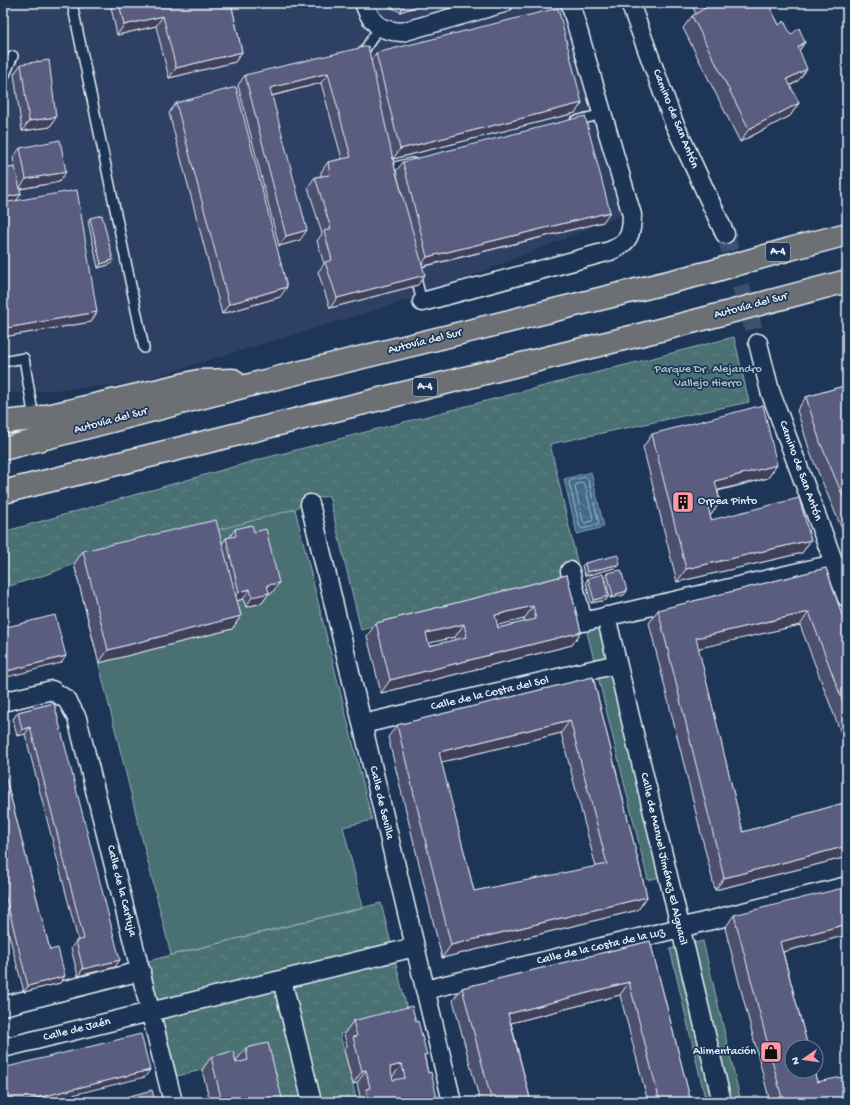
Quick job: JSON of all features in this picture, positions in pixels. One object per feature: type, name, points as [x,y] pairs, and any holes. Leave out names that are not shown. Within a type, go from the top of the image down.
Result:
[{"type":"highway","name":"Autovía del Sur","points":[[3,449],[273,379],[710,272],[790,248],[847,234]]},
{"type":"highway","name":"Autovía del Sur","points":[[3,492],[680,325],[847,281]]},
{"type":"highway","points":[[3,422],[34,419],[199,381],[273,379]]},
{"type":"street","points":[[364,3],[371,19],[379,27],[390,31],[402,32],[504,3]]},
{"type":"street","points":[[422,302],[610,251],[621,246],[628,238],[632,227],[632,215],[570,3]]},
{"type":"street","name":"Camino de San Antón","points":[[630,3],[674,123],[725,234]]},
{"type":"street","name":"Camino de San Antón","points":[[758,343],[770,391],[847,598]]},
{"type":"street","name":"Calle de Sevilla","points":[[310,504],[452,1102]]},
{"type":"street","points":[[570,571],[583,622],[834,564]]},
{"type":"street","name":"Calle de Manuel Jiménez El Alguacil","points":[[606,616],[722,1102]]},
{"type":"street","name":"Calle de la Costa del Sol","points":[[363,724],[617,664]]},
{"type":"street","name":"Calle de la Cartuja","points":[[3,702],[52,690],[67,700],[77,718],[173,1102]]},
{"type":"street","name":"Calle de la Costa de la Luz","points":[[425,990],[847,886]]},
{"type":"street","name":"Calle de Jaén","points":[[3,1048],[415,947]]},
{"type":"street","points":[[3,1006],[141,971]]},
{"type":"street","points":[[282,980],[312,1102]]},
{"type":"lane","points":[[72,3],[144,348]]},
{"type":"lane","points":[[362,63],[361,56],[379,27]]},
{"type":"lane","points":[[3,79],[13,56]]},
{"type":"lane","points":[[565,124],[603,114]]},
{"type":"lane","points":[[390,168],[420,161]]},
{"type":"lane","points":[[412,262],[422,302]]},
{"type":"lane","points":[[3,362],[24,358],[34,419]]},
{"type":"shaded area","points":[[3,3],[558,3],[622,215],[428,294],[131,384],[3,394]]},
{"type":"green space","name":"Parque Dr. Alejandro Vallejo Hierro","points":[[734,337],[749,402],[550,444],[581,579],[361,630],[329,496],[310,499],[295,509],[207,533],[74,564],[3,588],[3,532],[261,459]]},
{"type":"green space","points":[[295,509],[372,820],[343,827],[363,907],[171,955],[74,564]]},
{"type":"green space","points":[[613,621],[676,873],[648,880],[586,628]]},
{"type":"green space","points":[[381,903],[409,1017],[340,1034],[357,1102],[271,1102],[259,1056],[177,1076],[148,961]]},
{"type":"green space","points":[[703,941],[741,1102],[706,1102],[670,949]]},
{"type":"water","points":[[591,472],[604,527],[577,534],[564,479]]},
{"type":"building","points":[[119,3],[231,3],[242,52],[176,68],[163,16],[124,25]]},
{"type":"building","points":[[706,3],[768,3],[779,25],[784,21],[791,35],[799,28],[805,42],[798,47],[807,69],[787,79],[799,103],[749,129],[692,16],[707,7]]},
{"type":"building","points":[[558,8],[582,103],[400,149],[376,53]]},
{"type":"building","points":[[368,46],[395,169],[425,275],[337,298],[325,262],[332,260],[324,231],[331,229],[315,177],[330,175],[328,162],[351,157],[328,73],[270,88],[307,230],[286,236],[245,75]]},
{"type":"building","points":[[49,60],[56,117],[29,121],[21,64]]},
{"type":"building","points":[[236,87],[287,287],[229,304],[176,103]]},
{"type":"building","points":[[585,116],[610,212],[427,257],[403,162]]},
{"type":"building","points":[[60,140],[66,172],[26,179],[20,148]]},
{"type":"building","points":[[15,167],[21,194],[3,198],[3,169]]},
{"type":"building","points":[[77,190],[97,312],[6,328],[3,310],[3,203]]},
{"type":"building","points":[[102,215],[113,260],[101,264],[90,218]]},
{"type":"building","points":[[847,385],[847,506],[820,442],[806,397]]},
{"type":"building","name":"Orpea Pinto","points":[[763,405],[777,465],[715,481],[720,502],[708,505],[711,520],[799,498],[811,540],[686,569],[652,434]]},
{"type":"building","points":[[216,520],[241,616],[108,650],[83,551]]},
{"type":"building","points":[[252,525],[254,532],[266,529],[279,583],[267,585],[269,593],[252,597],[250,589],[239,592],[226,538],[236,536],[235,529]]},
{"type":"building","points":[[618,555],[620,564],[587,572],[585,563]]},
{"type":"building","points":[[826,568],[847,630],[847,713],[809,612],[696,638],[743,832],[847,802],[847,846],[724,878],[658,610]]},
{"type":"building","points":[[621,570],[627,591],[613,595],[607,573]]},
{"type":"building","points":[[603,574],[608,596],[594,600],[588,578]]},
{"type":"building","points":[[567,575],[581,632],[390,680],[376,623]],"holes":[[[533,606],[536,619],[498,628],[495,615]],[[464,624],[467,637],[429,646],[426,633]]]},
{"type":"building","points":[[55,615],[66,656],[3,672],[3,628]]},
{"type":"building","points":[[593,677],[647,897],[451,945],[397,725]],"holes":[[[570,720],[607,864],[474,891],[439,752]]]},
{"type":"building","points":[[54,703],[120,960],[83,969],[76,941],[84,939],[30,727],[22,730],[18,712]]},
{"type":"building","points":[[3,767],[50,950],[58,948],[65,976],[28,986],[3,886]]},
{"type":"building","points":[[847,887],[847,924],[780,942],[806,1039],[784,1039],[784,1079],[816,1079],[817,1082],[847,1076],[847,1102],[783,1102],[734,915]]},
{"type":"building","points":[[650,941],[691,1102],[660,1102],[629,982],[508,1014],[531,1102],[492,1102],[462,988]]},
{"type":"building","points":[[412,1006],[416,1022],[418,1021],[427,1055],[424,1055],[428,1073],[431,1072],[438,1102],[369,1102],[366,1089],[370,1088],[366,1070],[362,1071],[353,1037],[357,1036],[353,1021]],"holes":[[[402,1064],[405,1078],[393,1080],[390,1067]]]},
{"type":"building","points":[[141,1034],[150,1070],[21,1102],[3,1102],[3,1068]]},
{"type":"building","points":[[268,1043],[283,1102],[259,1102],[258,1098],[247,1102],[222,1102],[211,1057],[233,1051],[236,1063],[248,1060],[246,1048]]},
{"type":"building","points":[[152,1090],[155,1102],[116,1102],[115,1100]]},
{"type":"tunnel","points":[[725,234],[758,343]]},
{"type":"place","name":"Orpea Pinto","points":[[683,502]]},
{"type":"place","name":"Alimentación","points":[[771,1052]]}]
